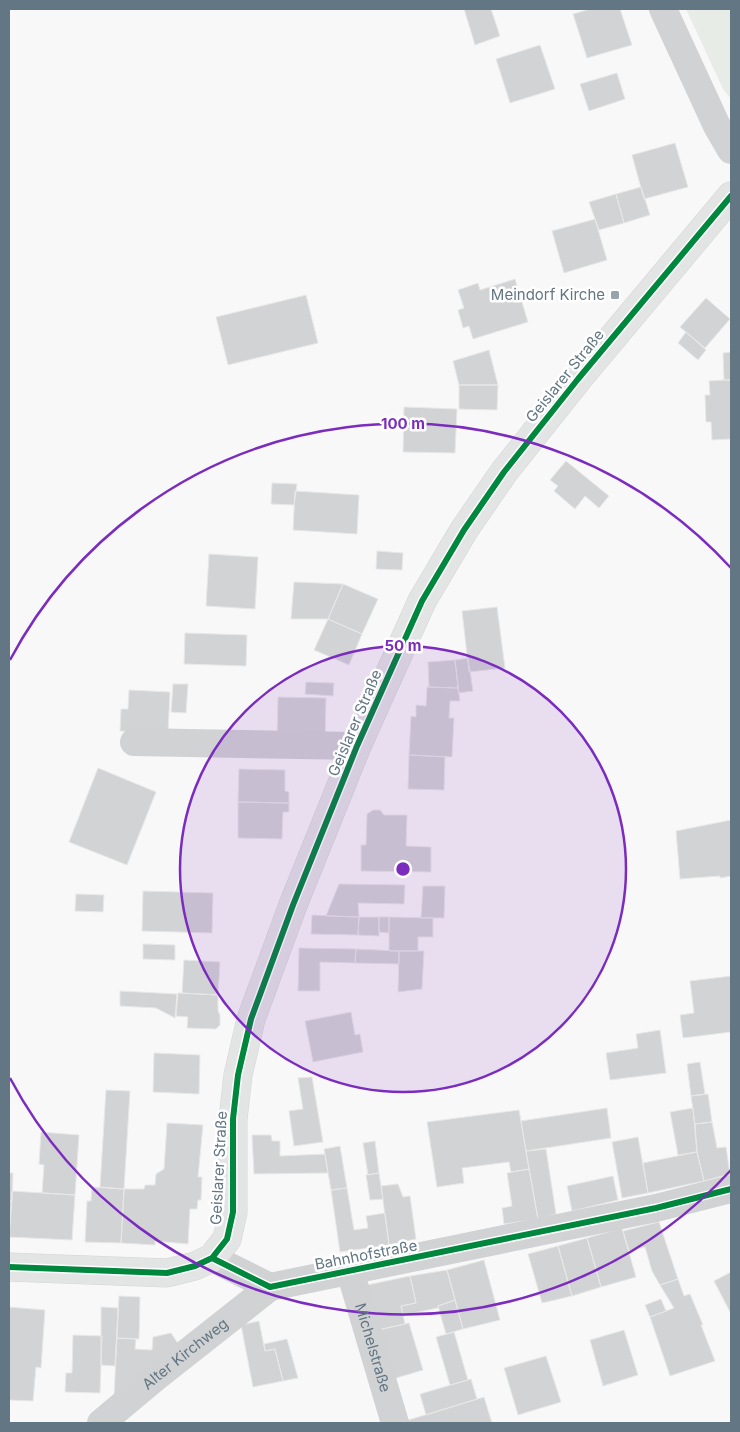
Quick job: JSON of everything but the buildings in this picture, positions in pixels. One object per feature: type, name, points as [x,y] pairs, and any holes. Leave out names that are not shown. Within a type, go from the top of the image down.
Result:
[{"type":"main road","name":"Geislarer Straße","points":[[212,1258],[227,1239],[232,1212],[233,1119],[238,1075],[251,1019],[293,905],[357,746],[422,601],[464,530],[504,472],[578,379],[731,196]]},
{"type":"main road","points":[[9,1267],[167,1273],[195,1266],[212,1258]]},
{"type":"street","points":[[664,9],[717,126],[731,150]]},
{"type":"street","points":[[134,742],[357,746]]},
{"type":"street","name":"Bahnhofstraße","points":[[270,1287],[656,1208],[731,1188]]},
{"type":"street","points":[[212,1258],[270,1287]]},
{"type":"street","name":"Michelstraße","points":[[350,1271],[395,1423]]},
{"type":"street","name":"Alter Kirchweg","points":[[101,1423],[270,1287]]},
{"type":"shaded area","points":[[686,9],[731,9],[731,99],[723,89]]},
{"type":"cycle path","points":[[9,1267],[167,1273],[195,1266],[212,1258],[227,1239],[233,1212],[233,1119],[238,1075],[251,1019],[293,905],[357,746],[422,601],[464,530],[504,472],[578,379],[731,196]]},
{"type":"cycle path","points":[[212,1258],[270,1287],[656,1208],[731,1189]]},
{"type":"place","name":"Meindorf Kirche","points":[[615,295]]}]
